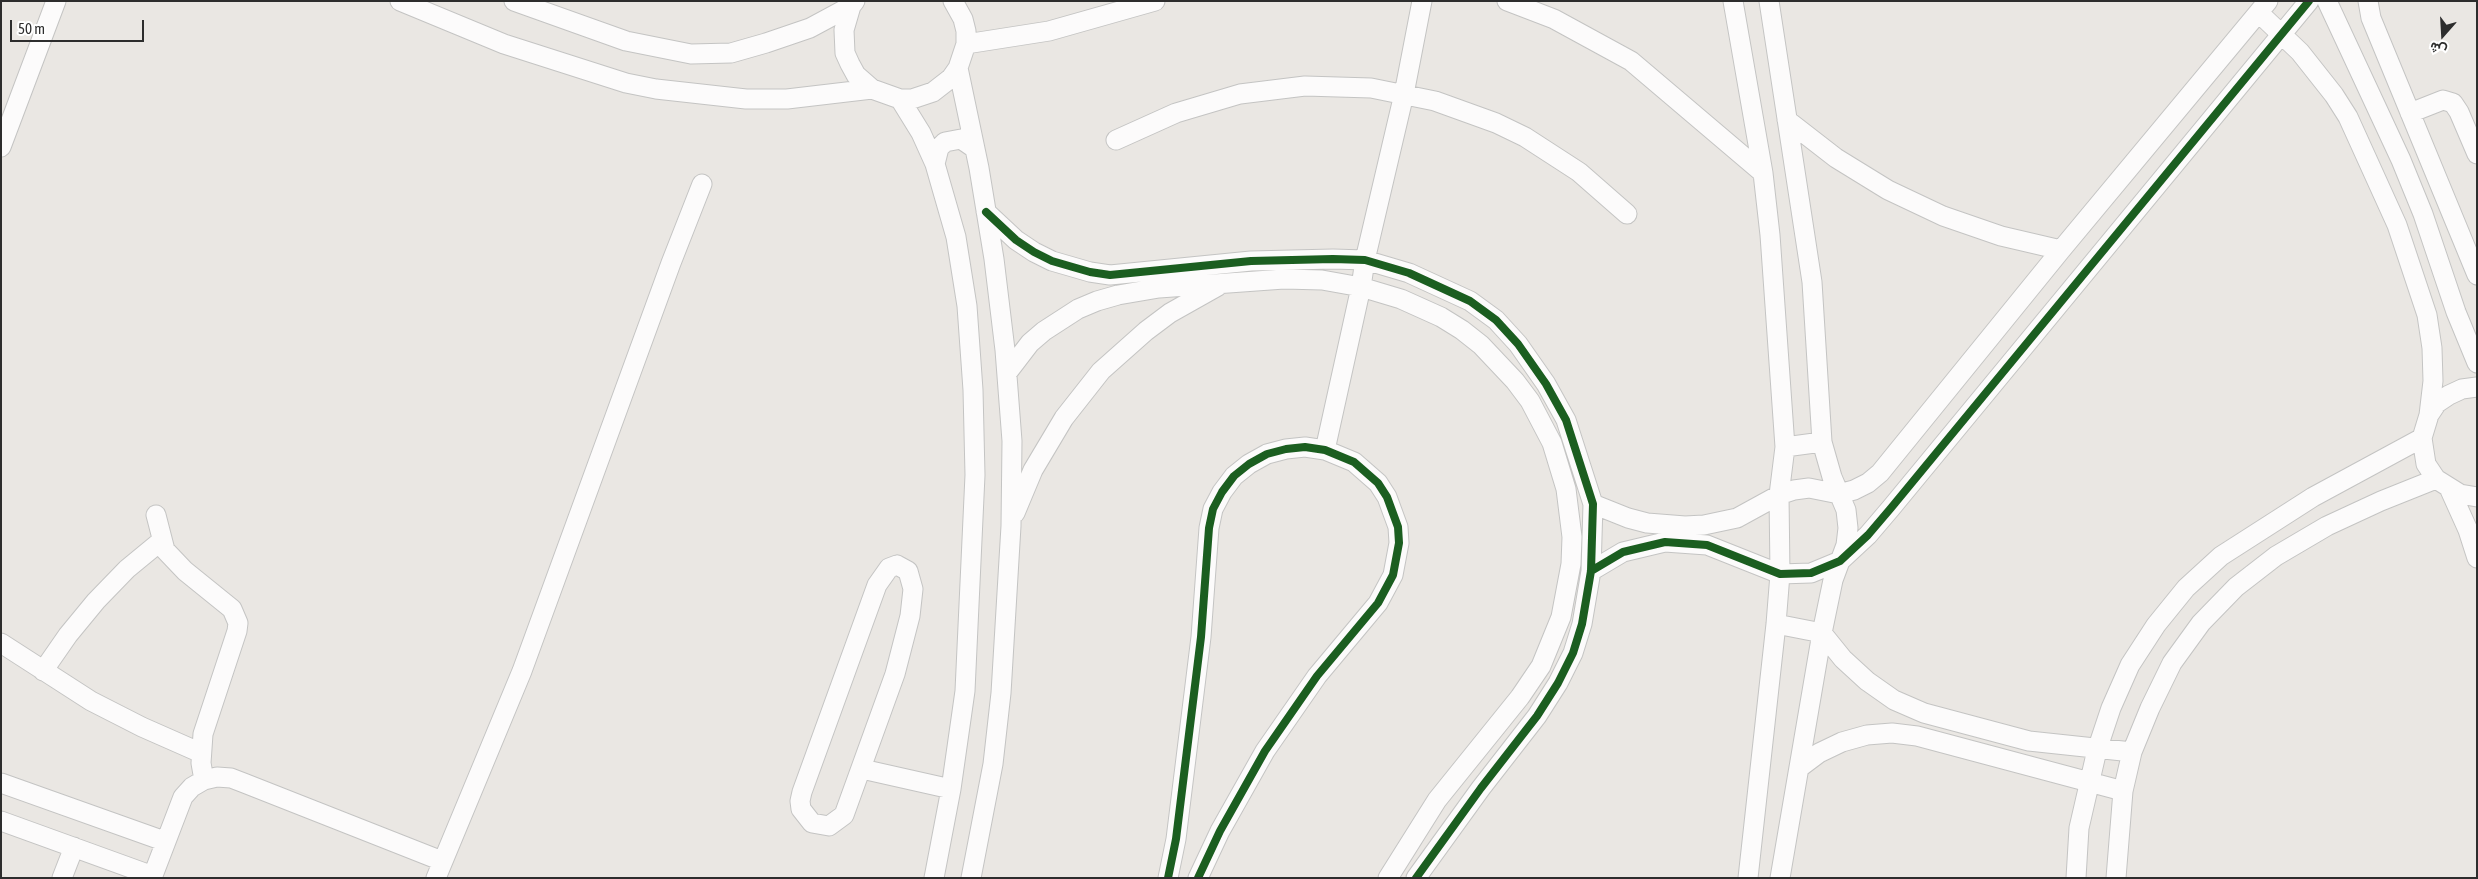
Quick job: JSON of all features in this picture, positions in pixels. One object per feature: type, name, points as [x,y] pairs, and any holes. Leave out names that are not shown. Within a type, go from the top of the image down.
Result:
[{"type":"street","points":[[1,148],[56,1]]},
{"type":"street","points":[[400,1],[504,44],[634,84],[706,95],[787,99],[872,89]]},
{"type":"street","points":[[514,1],[626,41],[690,54],[731,53],[766,43],[810,28],[853,4]]},
{"type":"street","points":[[853,4],[844,30],[845,53],[856,75],[872,89],[900,99],[912,98],[933,92],[951,78],[958,68],[966,44],[963,19],[953,1]]},
{"type":"street","points":[[966,44],[1049,31],[1156,1]]},
{"type":"street","points":[[1325,450],[1361,287],[1365,260],[1404,94],[1422,1]]},
{"type":"street","points":[[1507,1],[1554,19],[1631,61],[1763,173]]},
{"type":"street","points":[[1733,1],[1763,173],[1770,235],[1785,447],[1779,495],[1780,574],[1776,624],[1748,878]]},
{"type":"street","points":[[1768,1],[1812,282],[1822,442],[1829,468],[1846,510],[1848,528],[1846,545],[1833,580],[1822,633],[1780,878]]},
{"type":"street","points":[[1591,571],[1623,552],[1637,547],[1679,541],[1721,549],[1780,574],[1811,572],[1840,562],[1868,535],[1891,508],[2309,1]]},
{"type":"street","points":[[2327,1],[2401,160],[2423,214],[2456,312],[2477,362]]},
{"type":"street","points":[[2368,1],[2371,18],[2410,113],[2470,242],[2477,275]]},
{"type":"street","points":[[1593,504],[1628,518],[1647,523],[1685,526],[1737,518],[1779,495],[1794,490],[1809,488],[1839,494],[1861,486],[1880,472],[2061,250],[2264,7],[2281,33],[2318,73],[2348,117],[2397,225],[2427,315],[2432,348],[2433,373],[2429,415],[2422,438],[2426,464],[2443,485],[2468,530],[2477,558]]},
{"type":"street","points":[[958,68],[994,259],[1007,372],[1012,441],[1011,526],[996,742],[971,878]]},
{"type":"street","points":[[1116,140],[1176,112],[1216,100],[1272,89],[1338,86],[1404,94],[1466,111],[1525,137],[1578,172],[1627,214]]},
{"type":"street","points":[[900,99],[921,133],[935,164],[956,237],[963,276],[973,390],[975,475],[965,691],[951,790],[934,878]]},
{"type":"street","points":[[2410,113],[2442,100],[2453,103],[2459,112],[2477,154]]},
{"type":"street","points":[[1787,120],[1836,158],[1888,190],[1943,216],[2001,236],[2061,250]]},
{"type":"street","points":[[935,164],[939,148],[945,142],[961,139],[974,148]]},
{"type":"street","points":[[1,821],[152,877],[164,841],[183,797],[192,787],[204,780],[217,777],[231,778],[439,869],[522,671],[664,281],[702,184]]},
{"type":"street","points":[[986,212],[1016,240],[1034,252],[1052,261],[1090,272],[1110,275],[1251,261],[1365,260],[1417,276],[1470,301],[1496,320],[1513,338],[1546,384],[1566,420],[1593,504],[1591,571],[1578,638],[1573,653],[1558,683],[1537,716],[1481,788],[1416,878]]},
{"type":"street","points":[[1007,372],[1030,343],[1044,331],[1078,309],[1097,301],[1118,295],[1159,288],[1293,279],[1322,280],[1361,287],[1401,299],[1448,322],[1481,345],[1515,381],[1542,422],[1555,451],[1566,489],[1572,537],[1567,590],[1561,617],[1541,666],[1508,715],[1437,800],[1388,878]]},
{"type":"street","points":[[1011,526],[1033,470],[1064,418],[1092,382],[1123,350],[1146,330],[1196,297],[1223,283]]},
{"type":"street","points":[[2429,415],[2438,403],[2449,395],[2462,389],[2477,387]]},
{"type":"street","points":[[2076,878],[2079,828],[2088,782],[2097,750],[2111,708],[2130,665],[2156,625],[2186,588],[2221,556],[2260,529],[2313,497],[2422,438]]},
{"type":"street","points":[[1785,447],[1822,442]]},
{"type":"street","points":[[1168,878],[1176,839],[1201,637],[1209,528],[1213,509],[1222,492],[1234,476],[1266,454],[1305,447],[1325,450],[1354,462],[1373,478],[1387,497],[1398,527],[1399,543],[1393,575],[1378,603],[1317,676],[1265,751],[1220,831],[1198,878]]},
{"type":"street","points":[[2116,878],[2123,791],[2132,752],[2150,708],[2172,663],[2201,622],[2236,587],[2276,556],[2327,526],[2380,500],[2443,485],[2477,497]]},
{"type":"street","points":[[156,515],[161,541],[165,550],[174,561],[232,609],[238,623],[237,631],[205,725],[201,753],[204,780]]},
{"type":"street","points":[[43,671],[68,635],[96,601],[128,569],[161,541]]},
{"type":"street","points":[[897,565],[904,567],[912,578],[913,589],[910,616],[895,674],[862,769],[844,815],[838,822],[830,826],[821,826],[812,823],[805,817],[800,801],[802,792],[867,612],[882,576],[889,568],[897,565]]},
{"type":"street","points":[[1776,624],[1822,633],[1842,659],[1867,681],[1894,700],[1924,713],[2029,741],[2097,750],[2132,752]]},
{"type":"street","points":[[1,643],[43,671],[117,715],[201,753]]},
{"type":"street","points":[[1799,768],[1819,753],[1842,742],[1867,735],[1892,733],[1917,736],[2123,791]]},
{"type":"street","points":[[862,769],[951,790]]},
{"type":"street","points":[[1,783],[164,841]]},
{"type":"street","points":[[62,878],[74,847]]},
{"type":"cycle path","points":[[1591,571],[1623,552],[1665,542],[1707,545],[1780,574],[1811,573],[1840,561],[1868,535],[1891,508],[2309,1]]},
{"type":"cycle path","points":[[986,212],[1016,240],[1034,252],[1052,261],[1090,272],[1110,275],[1251,261],[1333,259],[1365,260],[1409,273],[1470,301],[1496,320],[1518,344],[1546,384],[1566,420],[1593,504],[1591,571],[1582,624],[1573,653],[1558,683],[1537,716],[1481,788],[1416,878]]},
{"type":"cycle path","points":[[1168,878],[1176,839],[1201,637],[1209,528],[1213,509],[1222,492],[1234,476],[1249,464],[1267,454],[1305,447],[1325,450],[1354,462],[1378,483],[1387,497],[1398,527],[1399,543],[1393,575],[1378,603],[1317,676],[1265,751],[1220,831],[1198,878]]}]
